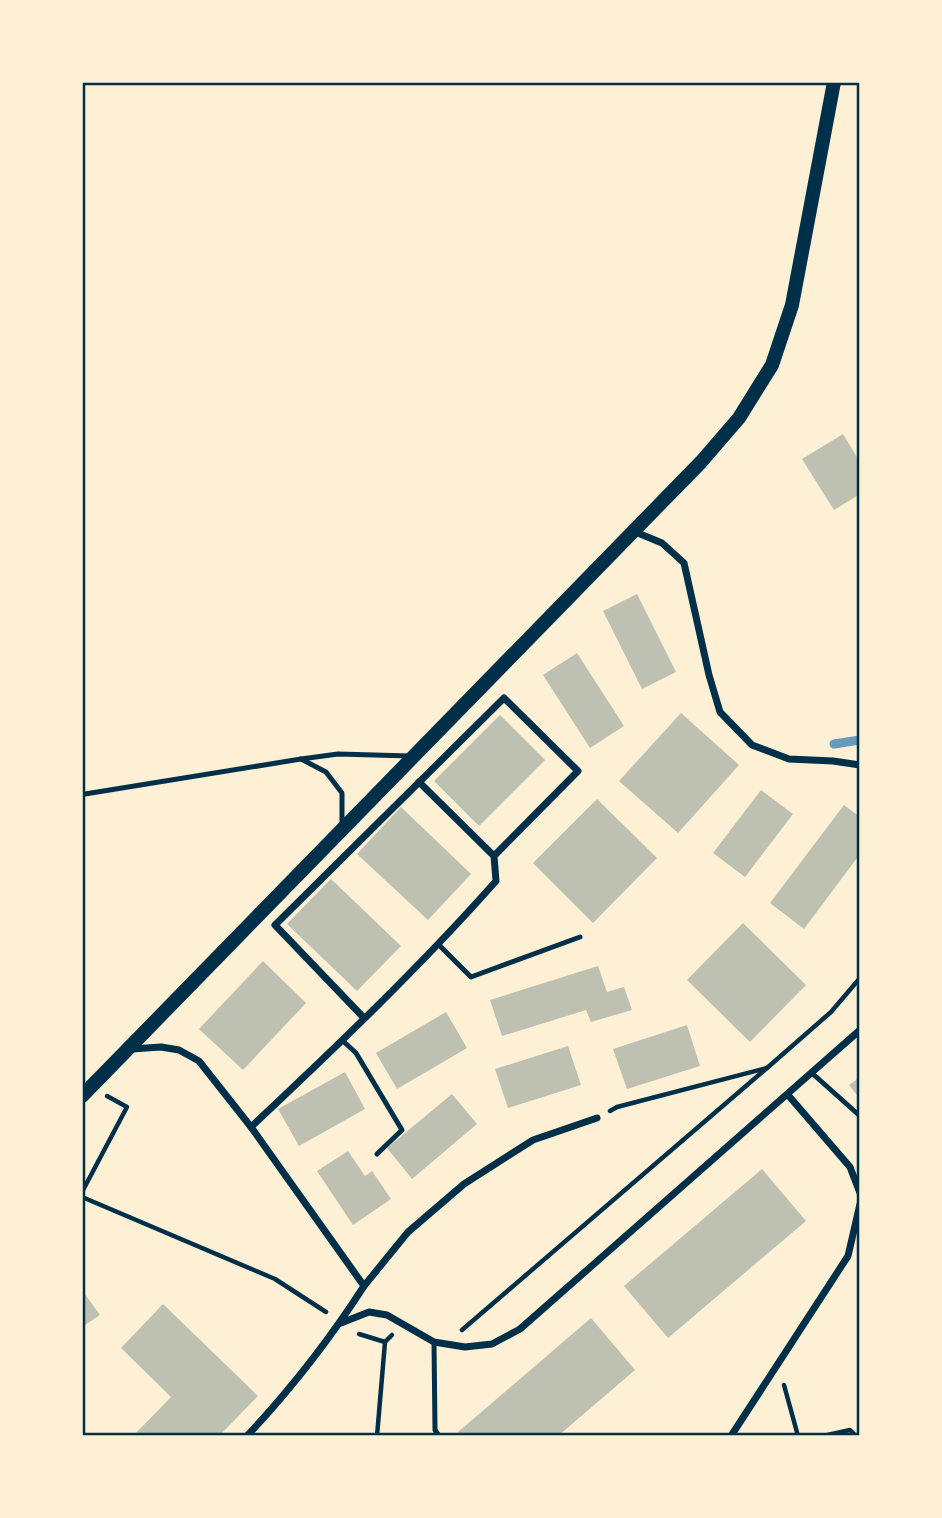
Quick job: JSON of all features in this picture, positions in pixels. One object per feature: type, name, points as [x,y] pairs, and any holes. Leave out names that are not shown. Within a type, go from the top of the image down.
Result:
[{"type":"main road","points":[[82,1096],[701,462],[739,418],[772,365],[792,305],[834,82]]},
{"type":"street","points":[[632,530],[662,542],[684,563],[720,712],[752,745],[789,760],[834,761],[860,765]]},
{"type":"street","points":[[364,1018],[275,926],[504,698],[578,771],[494,856]]},
{"type":"street","points":[[251,1128],[439,945],[496,881],[494,856],[419,782]]},
{"type":"street","points":[[341,1323],[369,1312],[387,1315],[434,1342],[466,1347],[492,1344],[520,1329],[860,1030]]},
{"type":"street","points":[[128,1049],[161,1047],[179,1051],[199,1061],[365,1286]]},
{"type":"street","points":[[788,1095],[850,1167],[860,1193]]},
{"type":"street","points":[[247,1436],[282,1399],[408,1232],[464,1184],[533,1140],[597,1118]]},
{"type":"street","points":[[731,1436],[848,1256],[860,1204]]},
{"type":"lane","points":[[85,794],[338,754],[413,756]]},
{"type":"lane","points":[[301,759],[326,772],[342,793],[342,829]]},
{"type":"lane","points":[[439,945],[471,977],[580,937]]},
{"type":"lane","points":[[342,1040],[356,1053],[402,1130],[377,1154]]},
{"type":"lane","points":[[813,1073],[860,1116]]},
{"type":"lane","points":[[434,1342],[435,1430],[439,1436]]},
{"type":"path","points":[[451,1329],[462,1330],[831,1012],[860,978]]},
{"type":"path","points":[[597,1118],[617,1107],[767,1068]]},
{"type":"path","points":[[105,1095],[127,1107],[82,1195],[275,1279],[333,1316]]},
{"type":"path","points":[[377,1436],[385,1342],[404,1323]]},
{"type":"path","points":[[773,1370],[783,1384],[798,1436]]},
{"type":"path","points":[[824,1436],[850,1430],[856,1436]]},
{"type":"building","points":[[843,434],[860,462],[860,494],[834,510],[802,459]]},
{"type":"building","points":[[637,594],[676,672],[642,689],[603,611]]},
{"type":"building","points":[[577,653],[624,726],[590,748],[543,675]]},
{"type":"building","points":[[681,713],[739,765],[678,833],[619,781]]},
{"type":"building","points":[[500,715],[545,760],[479,826],[434,781]]},
{"type":"building","points":[[761,790],[793,814],[745,877],[713,853]]},
{"type":"building","points":[[597,799],[657,858],[593,923],[533,863]]},
{"type":"building","points":[[844,805],[860,817],[860,854],[804,929],[770,903]]},
{"type":"building","points":[[401,807],[471,874],[428,920],[357,854]]},
{"type":"building","points":[[331,879],[401,946],[357,991],[287,924]]},
{"type":"building","points":[[743,923],[806,985],[750,1042],[687,980]]},
{"type":"building","points":[[263,961],[306,1003],[243,1070],[199,1029]]},
{"type":"building","points":[[598,966],[607,992],[624,987],[632,1010],[591,1022],[586,1010],[502,1036],[490,1000]]},
{"type":"building","points":[[446,1012],[467,1048],[397,1089],[376,1053]]},
{"type":"building","points":[[687,1025],[700,1066],[627,1089],[613,1049]]},
{"type":"building","points":[[568,1046],[581,1085],[508,1108],[495,1069]]},
{"type":"building","points":[[345,1072],[365,1109],[299,1146],[278,1109]]},
{"type":"building","points":[[860,1077],[860,1099],[849,1085]]},
{"type":"building","points":[[452,1094],[477,1124],[412,1179],[387,1148]]},
{"type":"building","points":[[348,1151],[365,1176],[372,1171],[391,1199],[353,1225],[317,1171]]},
{"type":"building","points":[[762,1169],[806,1221],[668,1338],[624,1286]]},
{"type":"building","points":[[82,1290],[100,1315],[82,1327]]},
{"type":"building","points":[[163,1304],[258,1396],[219,1436],[133,1436],[171,1397],[121,1348]]},
{"type":"building","points":[[591,1318],[635,1370],[558,1436],[461,1436],[458,1432]]},
{"type":"waterway","points":[[834,744],[860,740]]}]
